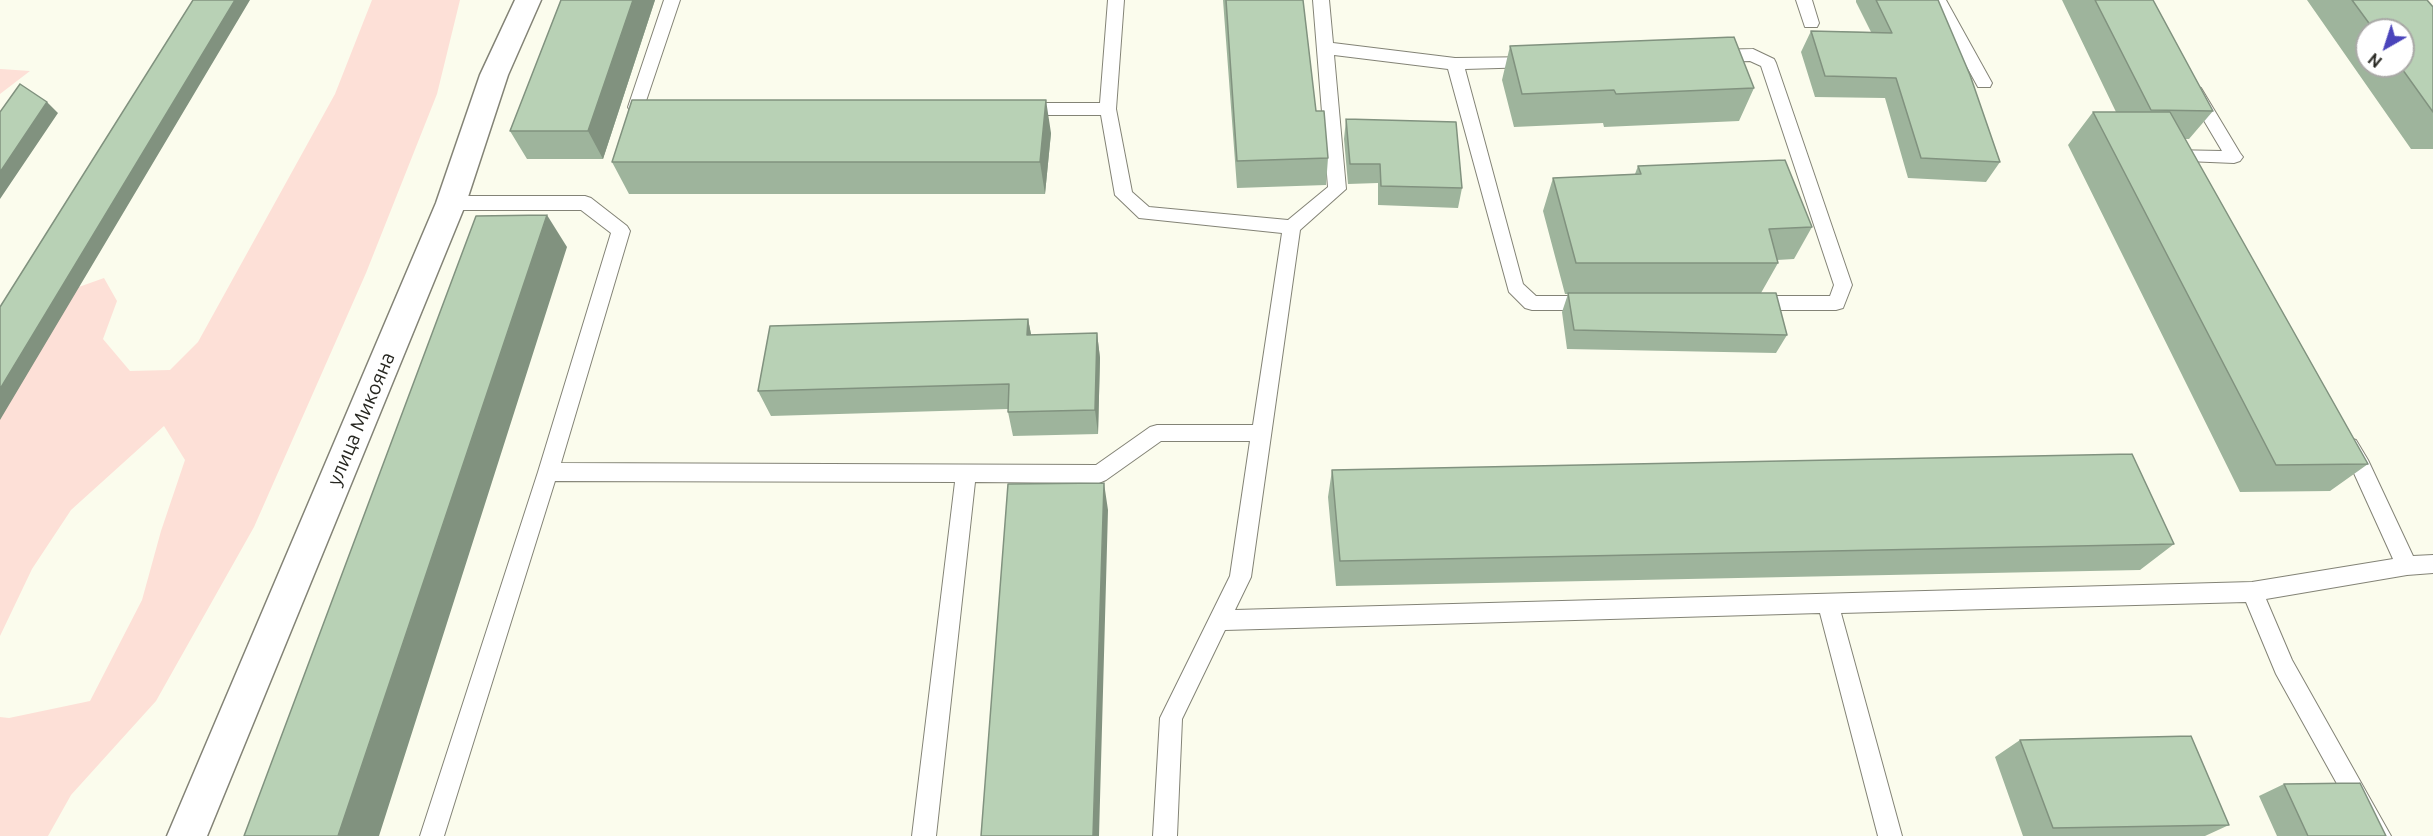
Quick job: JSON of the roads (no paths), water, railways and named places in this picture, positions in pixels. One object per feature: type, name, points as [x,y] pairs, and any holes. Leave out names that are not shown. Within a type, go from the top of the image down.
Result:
[{"type":"street","name":"улица Микояна","points":[[187,836],[451,203],[494,75],[528,0]]},
{"type":"lane","points":[[671,107],[636,107],[672,0]]},
{"type":"lane","points":[[1116,0],[1108,109],[1124,195],[1145,213],[1292,227]]},
{"type":"lane","points":[[1165,836],[1171,718],[1240,576],[1292,227],[1337,189],[1321,0]]},
{"type":"lane","points":[[1804,0],[1811,22]]},
{"type":"lane","points":[[1938,0],[1984,82]]},
{"type":"lane","points":[[1325,48],[1455,64],[1550,61]]},
{"type":"lane","points":[[1693,57],[1753,55],[1768,63],[1843,285],[1836,303],[1731,303]]},
{"type":"lane","points":[[1455,64],[1515,287],[1532,303],[1614,303]]},
{"type":"lane","points":[[2182,176],[2169,155],[2235,157],[2187,79]]},
{"type":"lane","points":[[1002,109],[1108,109]]},
{"type":"lane","points":[[432,836],[548,472],[621,231],[585,203],[451,203]]},
{"type":"lane","points":[[2336,426],[2361,466],[2407,566]]},
{"type":"lane","points":[[548,472],[1100,474],[1157,433],[1261,433]]},
{"type":"lane","points":[[924,836],[966,473]]},
{"type":"lane","points":[[1219,620],[2252,592],[2407,566],[2433,564]]},
{"type":"lane","points":[[2252,592],[2284,667],[2379,836]]},
{"type":"lane","points":[[1828,603],[1890,836]]}]
